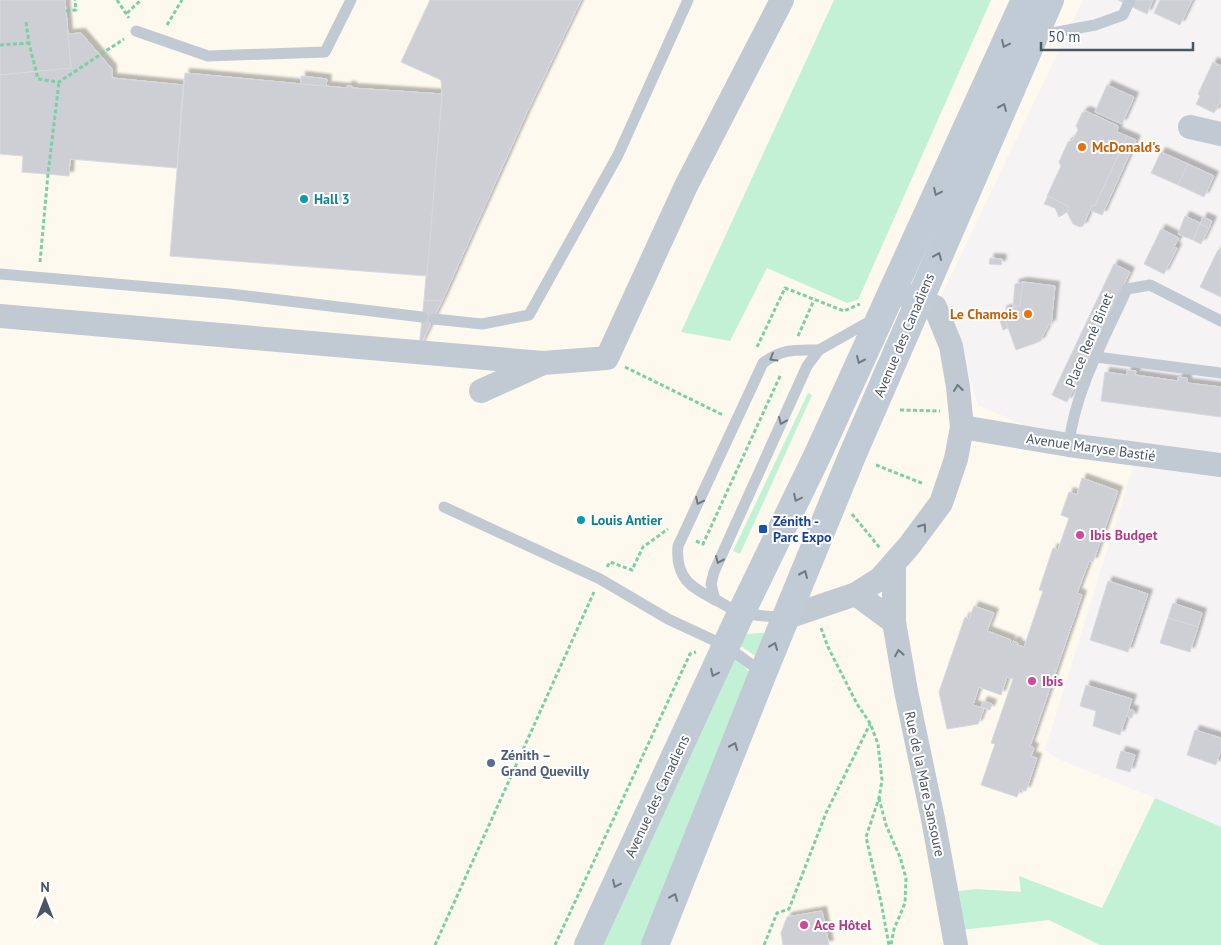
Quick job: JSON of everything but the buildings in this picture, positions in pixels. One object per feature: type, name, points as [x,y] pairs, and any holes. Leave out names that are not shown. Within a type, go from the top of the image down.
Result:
[{"type":"main road","name":"Avenue des Canadiens","points":[[588,945],[741,613],[818,454],[880,302],[1025,0]]},
{"type":"main road","name":"Avenue des Canadiens","points":[[655,945],[785,618],[856,446],[1050,0]]},
{"type":"street","points":[[0,316],[544,363],[608,358],[686,186],[782,0]]},
{"type":"street","points":[[1190,127],[1221,134]]},
{"type":"street","points":[[785,618],[856,594],[881,578],[910,546],[941,503],[956,459],[961,419],[958,387],[951,346],[935,307],[919,301],[880,302]]},
{"type":"street","points":[[481,391],[544,363]]},
{"type":"street","name":"Avenue Maryse Bastié","points":[[961,419],[1069,445],[1221,465]]},
{"type":"street","name":"Rue de la Mare Sansoure","points":[[894,563],[894,622],[956,945]]},
{"type":"street","points":[[856,594],[894,622]]},
{"type":"lane","points":[[136,31],[208,56],[325,52],[351,0]]},
{"type":"lane","points":[[0,274],[230,294],[482,324],[529,316],[618,155],[688,0]]},
{"type":"lane","points":[[1034,36],[1095,26],[1124,15],[1130,0]]},
{"type":"lane","name":"Place René Binet","points":[[1069,445],[1073,415],[1096,357],[1127,289],[1150,285],[1221,320]]},
{"type":"lane","points":[[715,600],[711,584],[714,572],[807,366],[820,350],[880,302]]},
{"type":"lane","points":[[785,618],[741,613],[694,588],[680,571],[677,559],[678,546],[763,364],[773,356],[785,351],[820,350]]},
{"type":"lane","points":[[1096,357],[1221,373]]},
{"type":"lane","points":[[444,507],[600,579],[668,619],[726,646],[763,673]]},
{"type":"path","points":[[66,11],[76,10],[75,0]]},
{"type":"path","points":[[26,22],[28,43],[38,78],[59,82],[136,31],[117,0]]},
{"type":"path","points":[[126,13],[141,0]]},
{"type":"path","points":[[159,39],[182,0]]},
{"type":"path","points":[[0,46],[28,43]]},
{"type":"path","points":[[40,277],[48,174],[59,82]]},
{"type":"path","points":[[756,348],[785,288],[844,311],[880,302]]},
{"type":"path","points":[[608,358],[724,415],[720,424]]},
{"type":"path","points":[[435,945],[600,579],[610,562],[632,570],[643,547],[670,528],[702,544],[781,374]]},
{"type":"path","points":[[900,410],[961,419]]},
{"type":"path","points":[[876,464],[944,492]]},
{"type":"path","points":[[852,514],[894,563]]},
{"type":"path","points":[[820,626],[828,647],[856,704],[870,723],[878,744],[882,780],[879,798],[866,837],[882,902],[890,945]]},
{"type":"path","points":[[556,945],[690,654],[698,651]]},
{"type":"path","points":[[764,945],[777,913],[789,909],[826,813],[870,723]]},
{"type":"path","points":[[879,798],[886,825],[900,857],[906,878],[905,902],[890,945]]},
{"type":"shaded area","points":[[0,0],[1083,0],[939,301],[961,349],[978,405],[1069,445],[1137,454],[1045,750],[1058,759],[1155,798],[1102,908],[1019,876],[1022,892],[976,889],[962,930],[1049,920],[1100,945],[0,945]]},
{"type":"green space","points":[[834,0],[991,0],[858,300],[847,303],[767,268],[730,341],[681,332]]},
{"type":"green space","points":[[808,393],[812,395],[740,554],[733,551]]},
{"type":"green space","points":[[775,632],[766,663],[739,645],[746,634]]},
{"type":"green space","points":[[732,658],[740,661],[750,673],[647,945],[600,945]]},
{"type":"green space","points":[[1155,798],[1221,827],[1221,945],[1100,945],[1049,920],[961,930],[958,891],[976,889],[1021,892],[1019,876],[1102,908]]},
{"type":"place","name":"McDonald's","points":[[1082,147]]},
{"type":"place","name":"Hall 3","points":[[304,199]]},
{"type":"place","name":"Le Chamois","points":[[1028,314]]},
{"type":"place","name":"Louis Antier","points":[[581,520]]},
{"type":"place","name":"Zénith - Parc Expo","points":[[763,529]]},
{"type":"place","name":"Ibis Budget","points":[[1080,535]]},
{"type":"place","name":"Ibis","points":[[1032,681]]},
{"type":"place","name":"Zénith – Grand Quevilly","points":[[491,763]]},
{"type":"place","name":"Ace Hôtel","points":[[804,925]]}]
